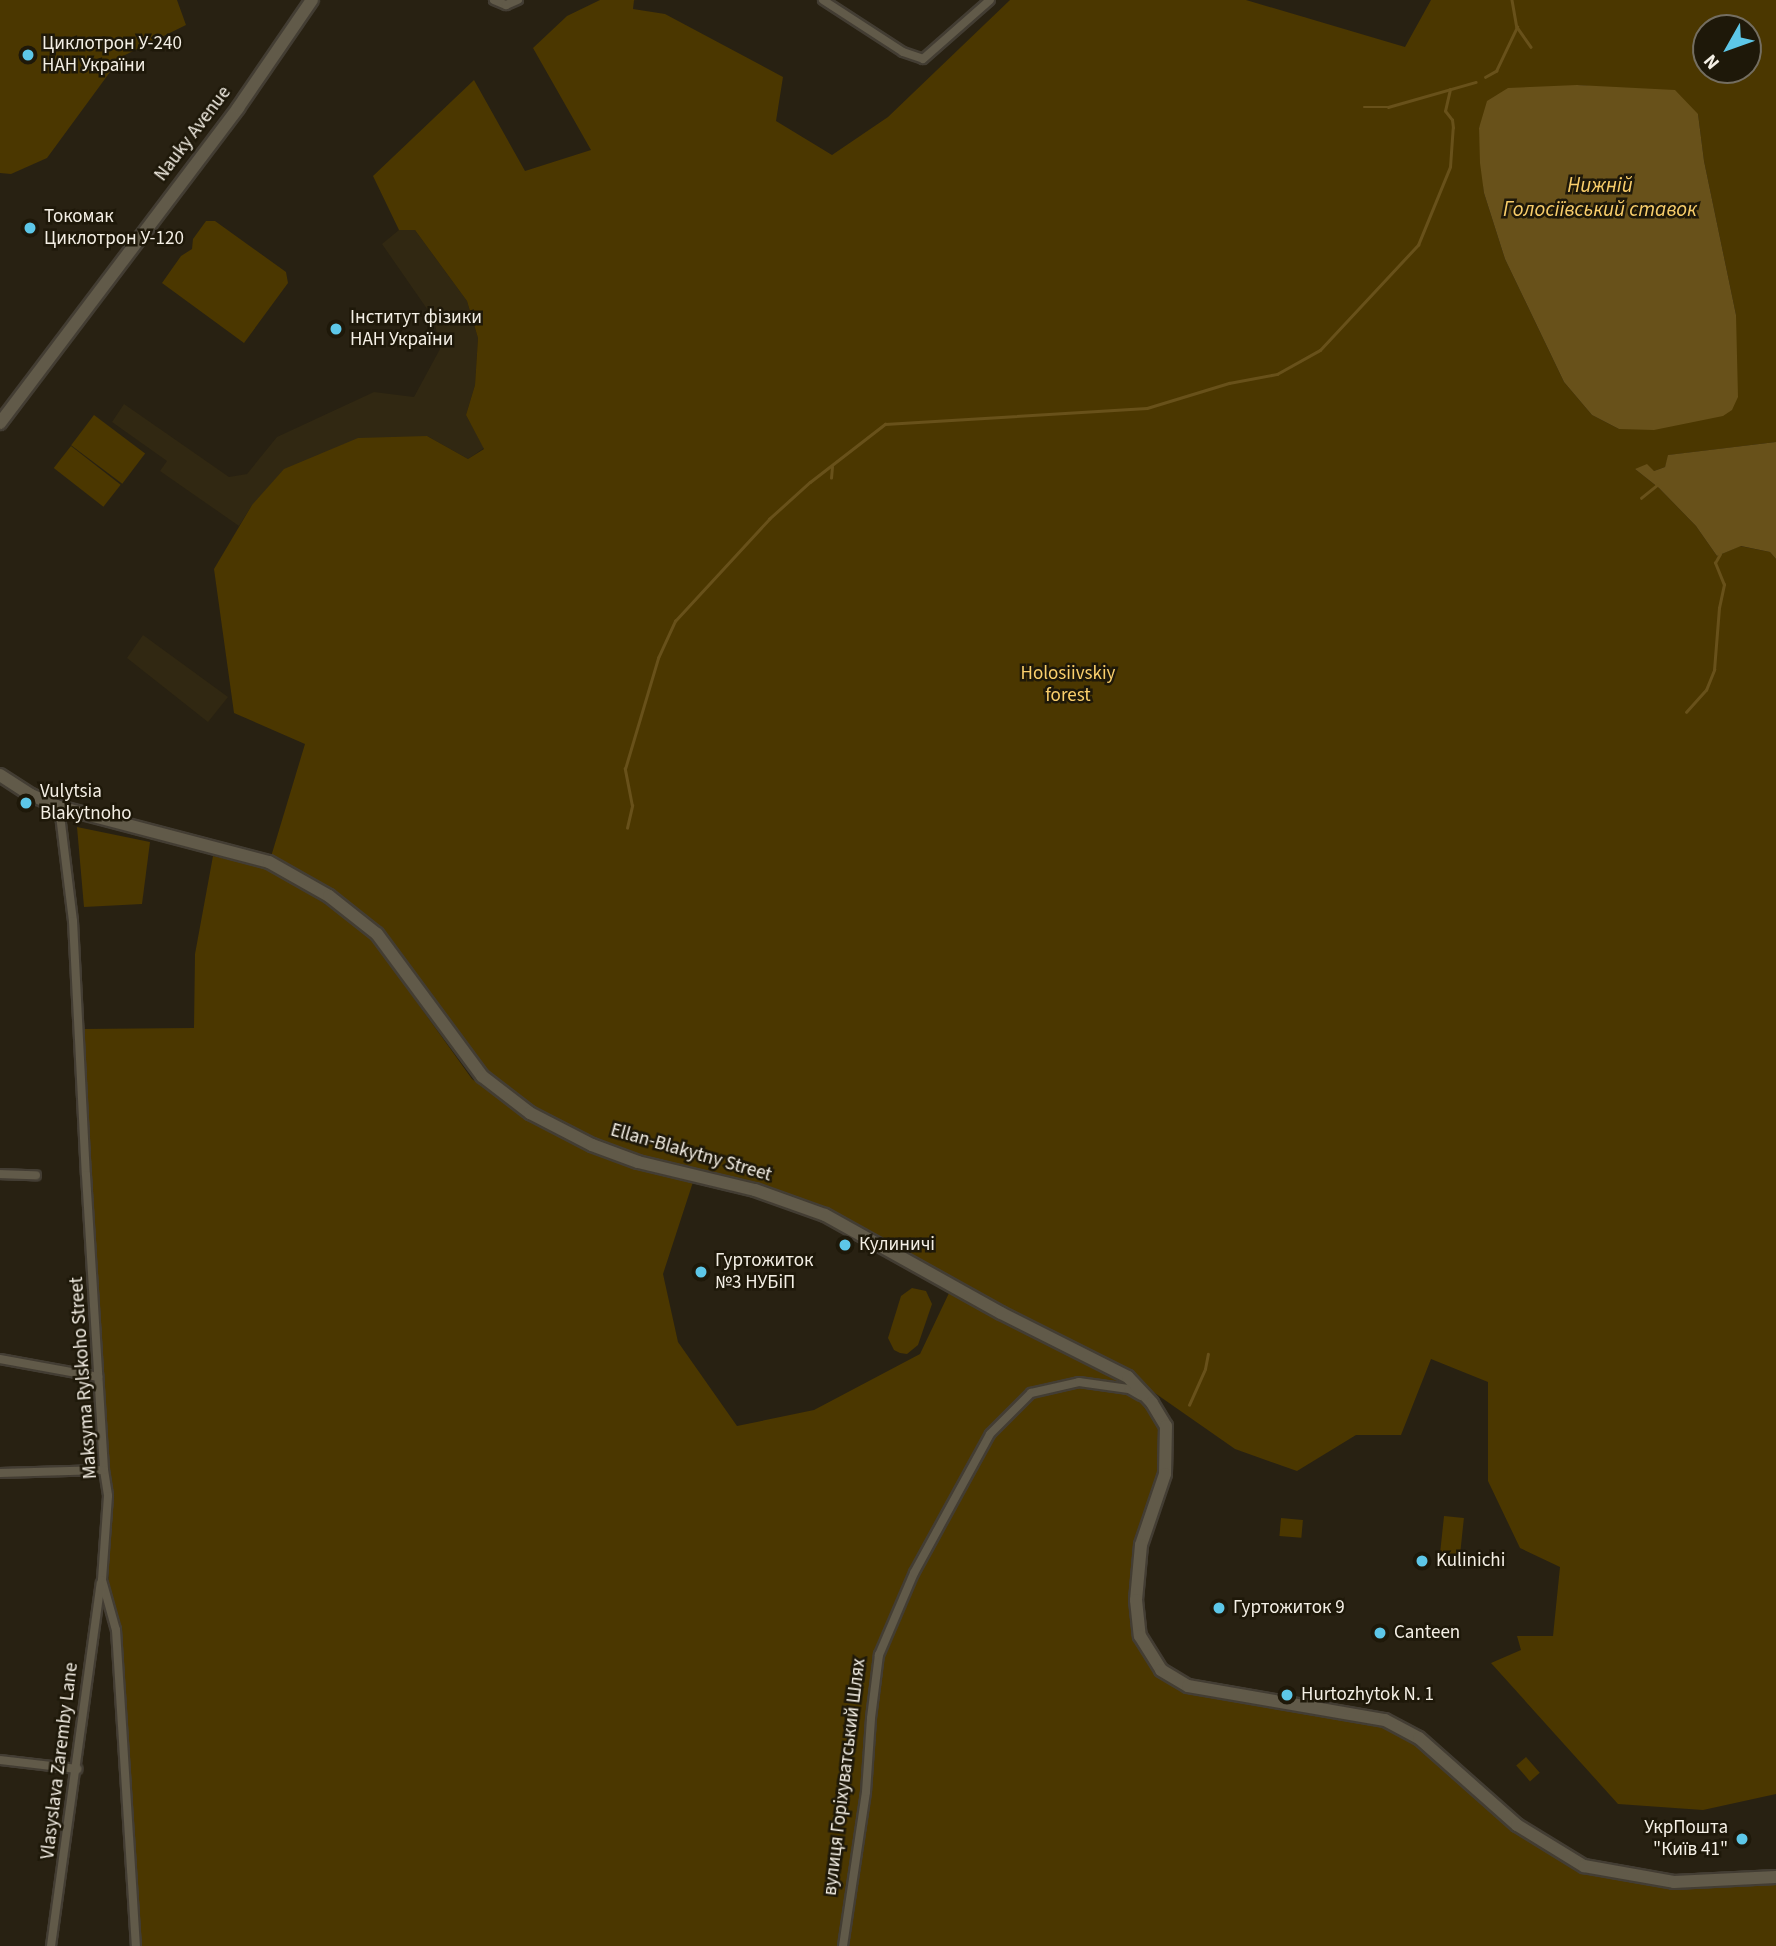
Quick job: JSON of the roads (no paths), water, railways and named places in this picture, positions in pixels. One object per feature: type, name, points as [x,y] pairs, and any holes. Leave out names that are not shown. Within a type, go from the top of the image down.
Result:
[{"type":"street","name":"Nauky Avenue","points":[[0,423],[238,108],[312,0]]},
{"type":"street","points":[[494,0],[506,5],[518,0]]},
{"type":"street","points":[[823,0],[903,52],[923,59],[990,0]]},
{"type":"street","name":"Ellan-Blakytny Street","points":[[0,775],[31,795],[59,807],[270,862],[329,896],[377,934],[482,1076],[530,1113],[592,1145],[638,1162],[755,1190],[825,1215],[1001,1313],[1128,1377],[1152,1403]]},
{"type":"street","name":"Maksyma Rylskoho Street","points":[[59,807],[73,921],[98,1377],[108,1496],[102,1580],[116,1630],[136,1946]]},
{"type":"street","points":[[0,1174],[36,1175]]},
{"type":"street","points":[[0,1359],[98,1377]]},
{"type":"street","name":"вулиця Горіхуватський Шлях","points":[[843,1946],[866,1792],[879,1656],[914,1573],[990,1434],[1031,1393],[1079,1382],[1129,1389],[1152,1403]]},
{"type":"street","points":[[1152,1403],[1166,1426],[1165,1474],[1141,1545],[1136,1600],[1140,1636],[1161,1670],[1188,1686],[1385,1720],[1419,1738],[1517,1825],[1584,1866],[1674,1882],[1776,1877]]},
{"type":"street","points":[[0,1473],[104,1470]]},
{"type":"street","name":"Vlasyslava Zaremby Lane","points":[[51,1946],[77,1769],[93,1626],[102,1580]]},
{"type":"street","points":[[0,1760],[77,1769]]},
{"type":"water","name":"Нижній Голосіївський ставок","points":[[1577,85],[1675,90],[1698,114],[1704,161],[1736,315],[1738,397],[1732,410],[1723,416],[1654,430],[1619,429],[1592,415],[1564,382],[1505,259],[1484,193],[1480,163],[1479,128],[1487,101],[1508,88]]},
{"type":"water","points":[[1776,442],[1776,559],[1770,552],[1741,546],[1717,556],[1696,526],[1659,488],[1635,469],[1647,464],[1654,471],[1665,467],[1668,455]]},
{"type":"waterway","points":[[1512,0],[1517,27],[1531,47]]},
{"type":"waterway","points":[[1485,77],[1496,71],[1517,27]]},
{"type":"waterway","points":[[1364,107],[1388,107],[1476,82]]},
{"type":"waterway","points":[[627,828],[632,806],[625,769],[658,658],[675,621],[769,519],[810,482],[885,424],[1147,408],[1229,383],[1277,374],[1320,350],[1418,245],[1450,167],[1453,128],[1452,120],[1445,111],[1450,90]]},
{"type":"waterway","points":[[831,478],[832,467]]},
{"type":"waterway","points":[[1641,498],[1657,485]]},
{"type":"waterway","points":[[1686,712],[1706,690],[1714,670],[1719,608],[1724,585],[1715,563],[1720,554]]},
{"type":"waterway","points":[[1189,1405],[1205,1369],[1208,1354]]},
{"type":"place","name":"Циклотрон У-240 НАН України","points":[[28,55]]},
{"type":"place","name":"Токомак Циклотрон У-120","points":[[30,228]]},
{"type":"place","name":"Інститут фізики НАН України","points":[[336,329]]},
{"type":"place","name":"Vulytsia Blakytnoho","points":[[26,803]]},
{"type":"place","name":"Кулиничі","points":[[845,1245]]},
{"type":"place","name":"Гуртожиток №3 НУБіП","points":[[701,1272]]},
{"type":"place","name":"Kulinichi","points":[[1422,1561]]},
{"type":"place","name":"Гуртожиток 9","points":[[1219,1608]]},
{"type":"place","name":"Canteen","points":[[1380,1633]]},
{"type":"place","name":"Hurtozhytok N. 1","points":[[1287,1695]]},
{"type":"place","name":"УкрПошта \"Київ 41\"","points":[[1742,1839]]},
{"type":"park label","name":"Holosiivskiy forest","points":[[1068,685]]}]
